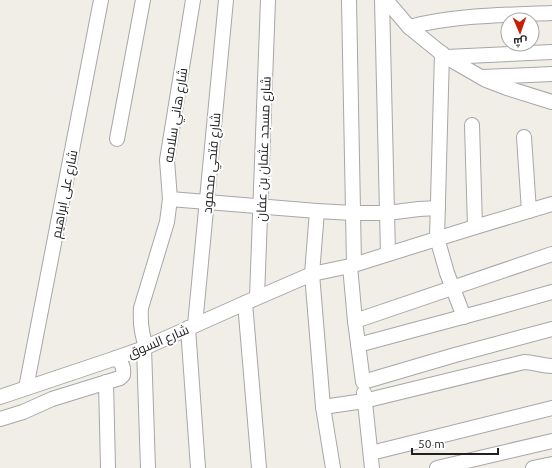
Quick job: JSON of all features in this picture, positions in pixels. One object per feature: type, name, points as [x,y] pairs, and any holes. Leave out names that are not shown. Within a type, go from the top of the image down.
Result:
[{"type":"street","name":"شارع على ابراهيم","points":[[26,388],[101,0]]},
{"type":"street","points":[[117,139],[143,0]]},
{"type":"street","name":"شارع هاني سلامه","points":[[148,468],[145,347],[140,321],[141,308],[167,222],[170,199],[166,160],[193,0]]},
{"type":"street","name":"شارع فتحي محمود","points":[[198,468],[191,327],[207,203],[226,0]]},
{"type":"street","name":"شارع مسجد عثمان بن عفان","points":[[259,468],[251,300],[260,207],[268,0]]},
{"type":"street","points":[[349,0],[353,213],[352,265],[355,321],[372,468]]},
{"type":"street","points":[[382,0],[388,254]]},
{"type":"street","points":[[387,0],[392,0]]},
{"type":"street","points":[[387,0],[409,27],[444,55],[486,80],[552,102]]},
{"type":"street","points":[[409,27],[428,22],[461,18],[492,15],[552,13]]},
{"type":"street","points":[[444,55],[552,52]]},
{"type":"street","points":[[444,55],[437,238],[447,274],[464,316]]},
{"type":"street","points":[[480,77],[552,74]]},
{"type":"street","points":[[472,125],[475,227]]},
{"type":"street","points":[[524,137],[530,211]]},
{"type":"street","points":[[170,199],[353,213],[387,213],[438,208]]},
{"type":"street","name":"شارع السوق","points":[[0,397],[57,379],[145,347],[312,274],[352,265],[552,204]]},
{"type":"street","points":[[317,211],[312,274],[323,407],[333,468]]},
{"type":"street","points":[[355,321],[552,254]]},
{"type":"street","points":[[358,345],[552,292]]},
{"type":"street","points":[[363,382],[552,329]]},
{"type":"street","points":[[0,419],[23,412],[52,399],[120,378],[123,375],[124,369],[116,358]]},
{"type":"street","points":[[323,407],[364,401],[524,362],[552,366]]},
{"type":"street","points":[[106,382],[108,468]]},
{"type":"street","points":[[371,452],[552,408]]},
{"type":"street","points":[[437,468],[552,441]]},
{"type":"street","points":[[533,468],[552,464]]}]
